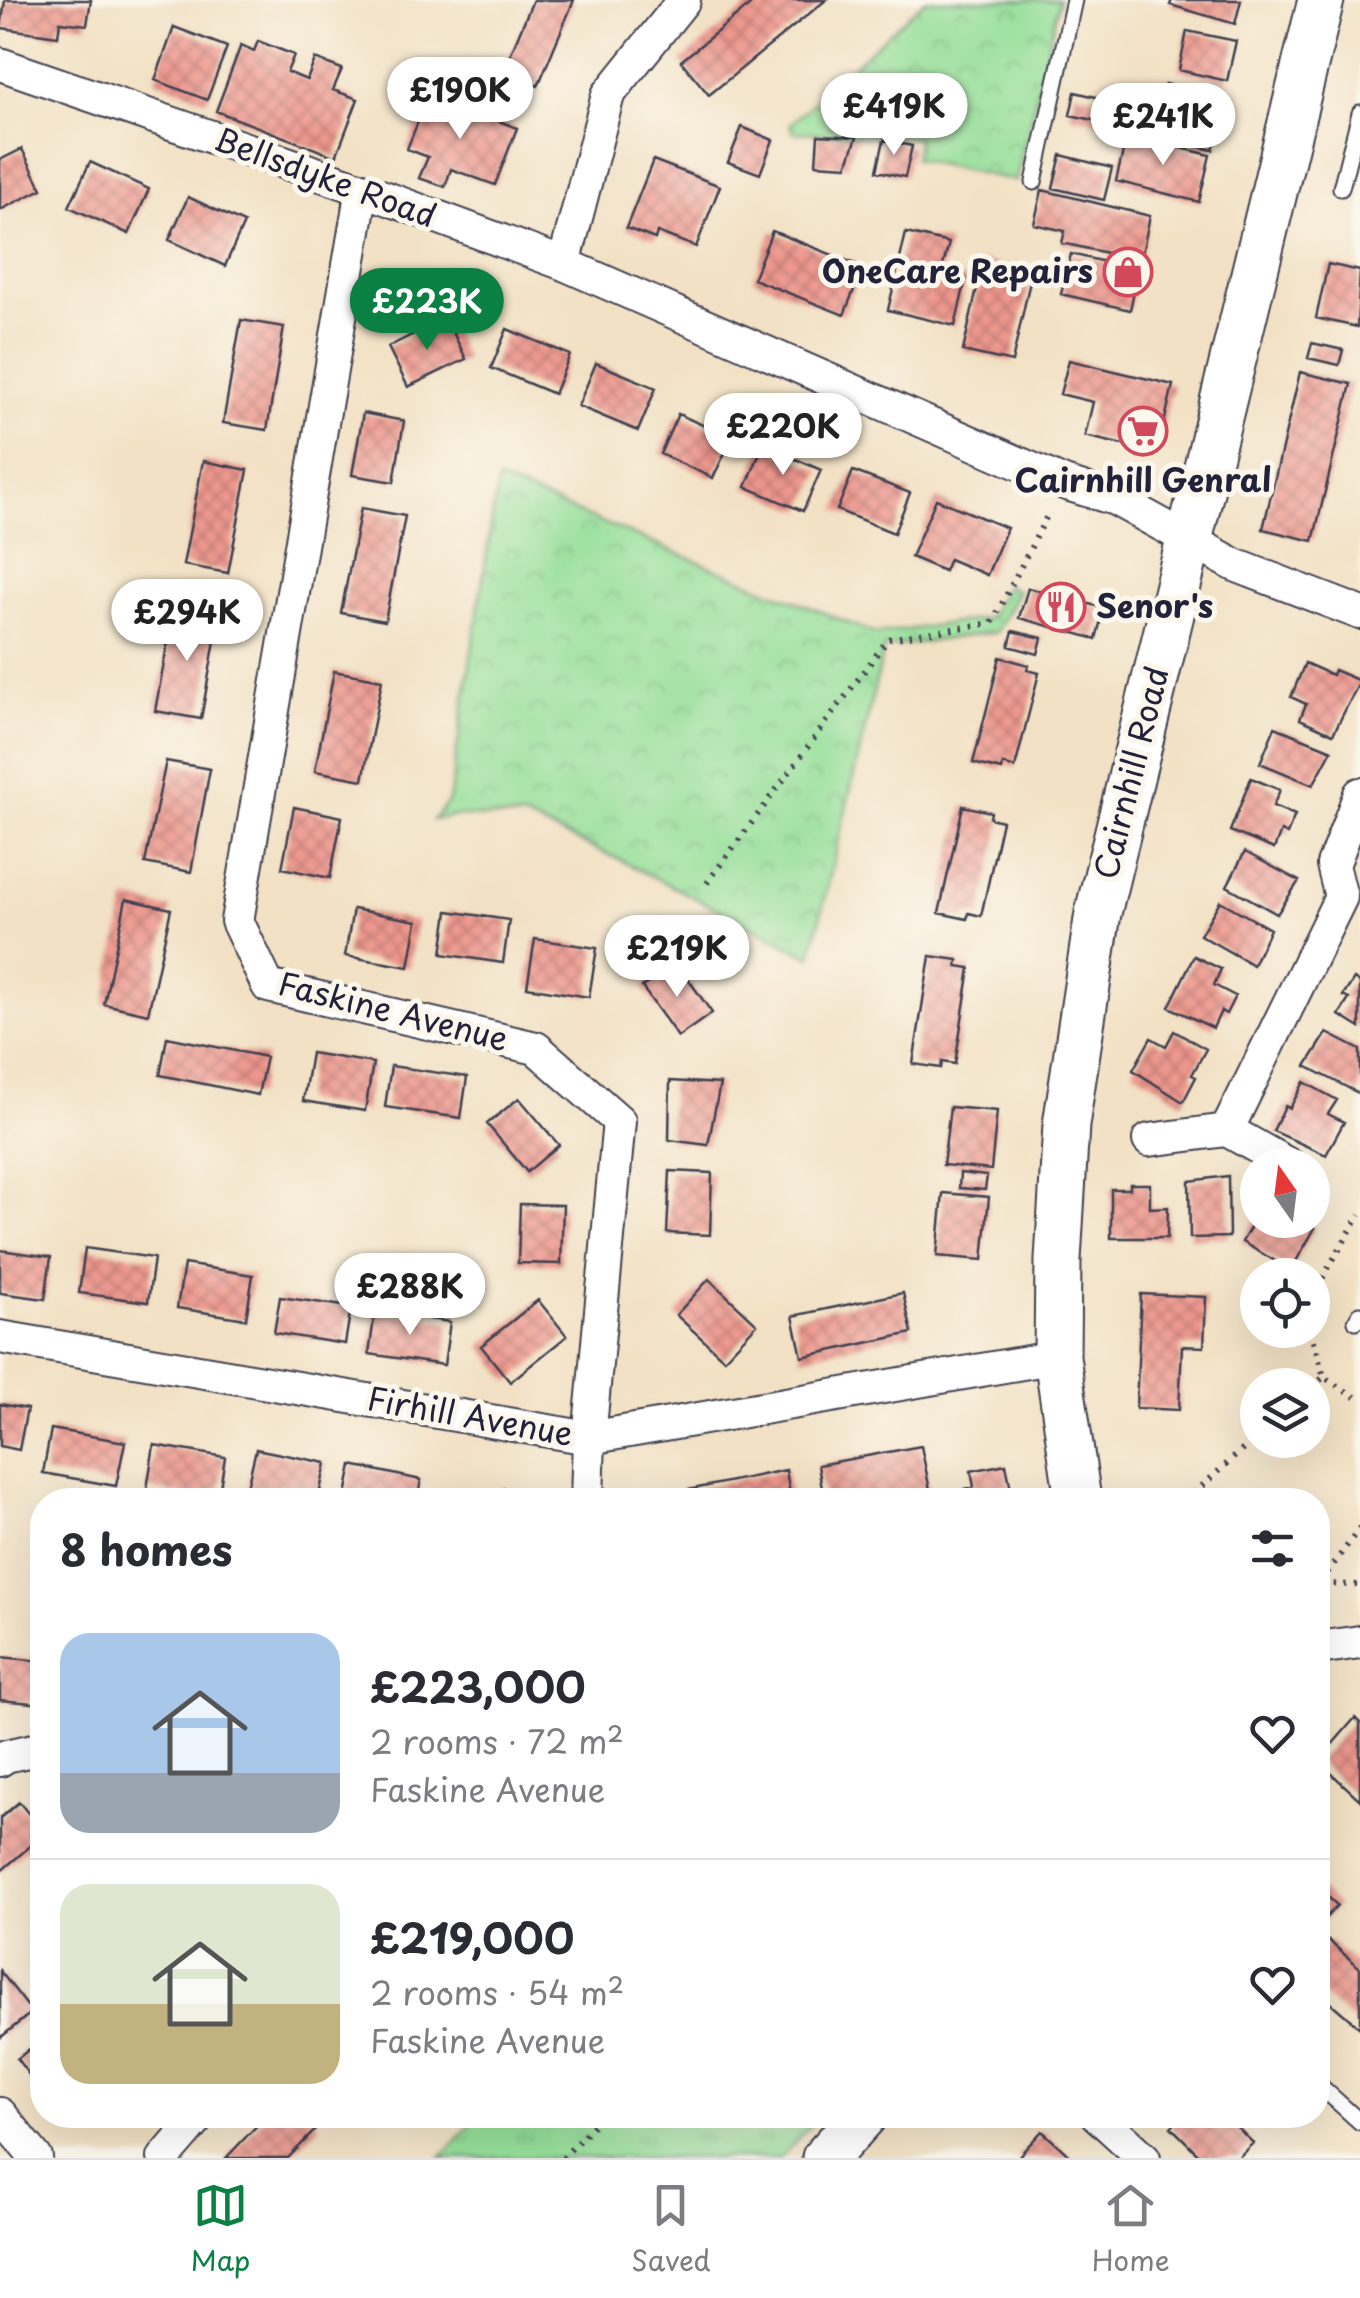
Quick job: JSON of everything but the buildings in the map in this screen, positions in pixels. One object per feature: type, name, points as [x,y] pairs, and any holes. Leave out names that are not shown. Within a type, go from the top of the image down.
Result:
[{"type":"main road","name":"Cairnhill Road","points":[[1076,1488],[1057,1357],[1058,1260],[1066,1125],[1098,913],[1321,0]]},
{"type":"main road","points":[[824,2158],[852,2128]]},
{"type":"street","points":[[564,264],[608,95],[684,0]]},
{"type":"street","name":"Bellsdyke Road","points":[[0,64],[362,189],[564,264],[1064,482],[1114,499],[1235,565],[1360,613]]},
{"type":"street","name":"Faskine Avenue","points":[[362,189],[237,921],[268,986],[536,1048],[618,1121],[587,1488]]},
{"type":"street","points":[[1226,1130],[1341,897],[1333,865],[1360,794]]},
{"type":"street","points":[[1149,1140],[1226,1130],[1258,1148]]},
{"type":"street","name":"Firhill Avenue","points":[[0,1337],[589,1438],[1057,1357]]},
{"type":"street","points":[[1330,1646],[1360,1642]]},
{"type":"street","points":[[0,1760],[30,1751]]},
{"type":"street","points":[[0,2114],[36,2158]]},
{"type":"street","points":[[164,2158],[190,2128]]},
{"type":"street","points":[[1111,2128],[1144,2158]]},
{"type":"lane","points":[[1034,182],[1074,0]]},
{"type":"lane","points":[[1341,188],[1360,113]]},
{"type":"lane","points":[[1330,2095],[1360,2122]]},
{"type":"path","points":[[707,883],[888,639],[992,623],[1064,482]]},
{"type":"path","points":[[1330,1265],[1360,1214]]},
{"type":"path","points":[[1330,1381],[1360,1400]]},
{"type":"path","points":[[1200,1488],[1240,1452]]},
{"type":"path","points":[[1330,1568],[1360,1528]]},
{"type":"path","points":[[1330,1584],[1360,1585]]},
{"type":"path","points":[[563,2158],[590,2128]]},
{"type":"green space","points":[[925,0],[1059,0],[1016,181],[914,159],[918,138],[793,132],[790,124]]},
{"type":"green space","points":[[498,480],[876,634],[988,618],[1006,585],[1018,591],[996,632],[884,648],[811,957],[616,858],[525,818],[454,816],[433,820],[449,801]]},
{"type":"green space","points":[[468,2128],[808,2128],[780,2158],[441,2158]]},
{"type":"place","name":"OneCare Repairs","points":[[1128,272]]},
{"type":"place","name":"Cairnhill Genral","points":[[1143,431]]},
{"type":"place","name":"Senor's","points":[[1061,607]]}]
